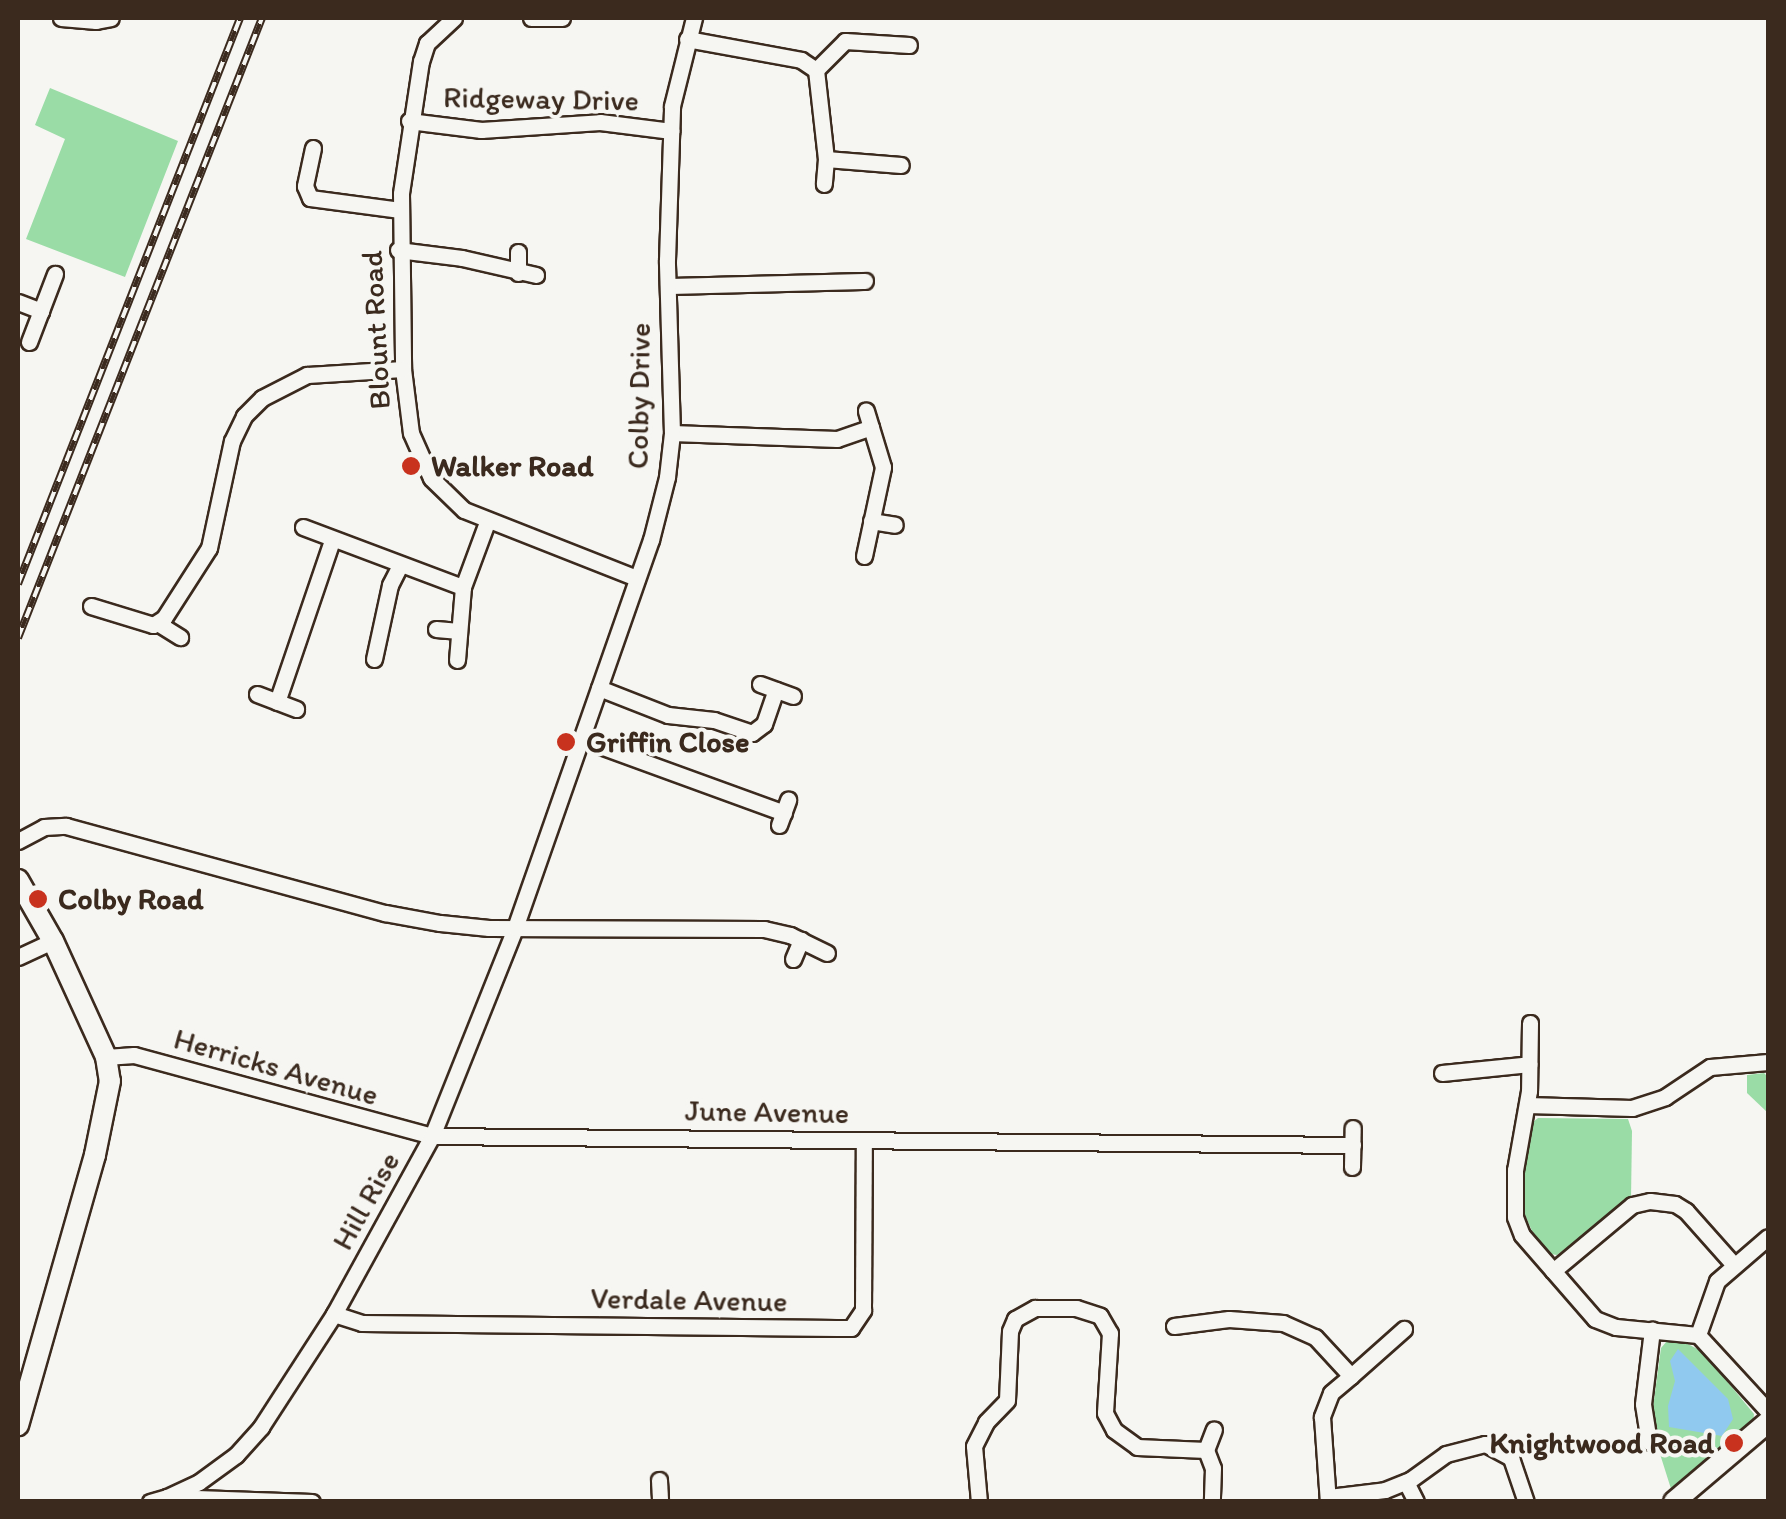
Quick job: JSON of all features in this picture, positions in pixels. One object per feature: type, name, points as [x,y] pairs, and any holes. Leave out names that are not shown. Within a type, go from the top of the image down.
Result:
[{"type":"street","points":[[61,18],[111,18]]},
{"type":"street","name":"Blount Road","points":[[454,18],[427,43],[409,121],[398,250],[402,368],[410,434],[430,478],[464,510],[637,578]]},
{"type":"street","points":[[545,37],[546,18]]},
{"type":"street","name":"Colby Drive","points":[[532,876],[657,522],[672,433],[668,286],[671,131],[694,18]]},
{"type":"street","points":[[687,38],[801,60],[816,70],[826,160],[824,184]]},
{"type":"street","points":[[816,70],[845,40],[891,50],[910,45]]},
{"type":"street","name":"Ridgeway Drive","points":[[409,121],[481,130],[600,122],[671,131]]},
{"type":"street","points":[[313,148],[304,194],[400,210]]},
{"type":"street","points":[[826,160],[892,169]]},
{"type":"street","points":[[398,250],[462,258],[518,274],[536,275]]},
{"type":"street","points":[[518,252],[518,274]]},
{"type":"street","points":[[29,342],[56,274]]},
{"type":"street","points":[[668,286],[865,281]]},
{"type":"street","points":[[823,282],[824,299]]},
{"type":"street","points":[[18,302],[41,310]]},
{"type":"street","points":[[159,624],[210,548],[232,440],[244,416],[262,398],[306,374],[402,368]]},
{"type":"street","points":[[672,433],[837,439],[868,419],[883,468],[864,556]]},
{"type":"street","points":[[871,521],[895,526]]},
{"type":"street","points":[[457,660],[463,587],[488,522]]},
{"type":"street","points":[[303,526],[463,587]]},
{"type":"street","points":[[277,702],[332,540]]},
{"type":"street","points":[[374,658],[390,584],[400,564]]},
{"type":"street","points":[[112,614],[119,594]]},
{"type":"street","points":[[91,606],[159,624],[180,636]]},
{"type":"street","points":[[436,629],[459,632]]},
{"type":"street","points":[[760,684],[793,696]]},
{"type":"street","points":[[599,688],[668,714],[714,720],[752,733],[764,724],[776,690]]},
{"type":"street","points":[[257,694],[296,709]]},
{"type":"street","points":[[582,738],[784,813]]},
{"type":"street","points":[[18,841],[44,828],[66,826],[385,913],[440,923],[515,928],[764,929],[827,953]]},
{"type":"street","name":"Hill Rise","points":[[167,1497],[220,1468],[260,1427],[334,1314],[432,1136],[532,876]]},
{"type":"street","points":[[18,880],[53,941],[106,1056],[110,1081],[107,1109],[18,1424]]},
{"type":"street","points":[[792,959],[801,940]]},
{"type":"street","points":[[18,957],[53,941]]},
{"type":"street","points":[[1530,1023],[1526,1105],[1516,1164],[1515,1217],[1522,1235],[1598,1322],[1698,1335],[1768,1411]]},
{"type":"street","name":"Herricks Avenue","points":[[106,1056],[134,1056],[432,1136]]},
{"type":"street","points":[[1526,1105],[1632,1108],[1665,1097],[1714,1066],[1768,1062]]},
{"type":"street","points":[[1453,1066],[1530,1064]]},
{"type":"street","points":[[1352,1167],[1353,1128]]},
{"type":"street","name":"June Avenue","points":[[432,1136],[864,1140],[1102,1149],[1352,1146]]},
{"type":"street","name":"Verdale Avenue","points":[[334,1314],[362,1322],[851,1328],[864,1310],[864,1140]]},
{"type":"street","points":[[1553,1271],[1628,1208],[1650,1201],[1680,1207],[1734,1265]]},
{"type":"street","points":[[1698,1335],[1712,1290],[1734,1265],[1768,1237]]},
{"type":"street","points":[[979,1502],[974,1446],[986,1422],[1008,1400],[1010,1331],[1015,1320],[1035,1308],[1093,1310],[1106,1324],[1110,1373],[1106,1413],[1124,1442],[1137,1448],[1206,1450]]},
{"type":"street","points":[[1174,1326],[1230,1327],[1269,1320],[1301,1329],[1351,1376]]},
{"type":"street","points":[[1642,1432],[1652,1330]]},
{"type":"street","points":[[1393,1333],[1331,1393],[1322,1417],[1328,1499],[1368,1495],[1406,1482],[1446,1454],[1470,1446],[1492,1446],[1518,1458],[1526,1502]]},
{"type":"street","points":[[1674,1502],[1768,1422]]},
{"type":"street","points":[[1212,1502],[1214,1468],[1206,1450],[1214,1429]]},
{"type":"street","points":[[220,1468],[234,1499]]},
{"type":"street","points":[[659,1480],[660,1502]]},
{"type":"street","points":[[1406,1482],[1416,1502]]},
{"type":"street","points":[[150,1502],[167,1497],[312,1502]]},
{"type":"green space","points":[[50,88],[178,141],[125,277],[26,239],[65,139],[35,125]]},
{"type":"green space","points":[[1764,1073],[1768,1077],[1768,1113],[1747,1093],[1747,1075]]},
{"type":"green space","points":[[1538,1118],[1628,1119],[1632,1131],[1631,1199],[1557,1255],[1550,1254],[1525,1215],[1525,1166],[1533,1122]]},
{"type":"green space","points":[[1667,1341],[1686,1343],[1703,1352],[1754,1414],[1753,1422],[1672,1492],[1660,1454],[1668,1450],[1659,1448],[1653,1407],[1661,1348]]},
{"type":"water","points":[[1678,1349],[1728,1399],[1733,1419],[1722,1436],[1669,1427],[1668,1406],[1675,1381],[1670,1361]]},
{"type":"railway","points":[[18,584],[240,18]]},
{"type":"railway","points":[[18,638],[262,18]]},
{"type":"place","name":"Walker Road","points":[[411,466]]},
{"type":"place","name":"Griffin Close","points":[[566,742]]},
{"type":"place","name":"Colby Road","points":[[38,899]]},
{"type":"place","name":"Knightwood Road","points":[[1734,1443]]}]
